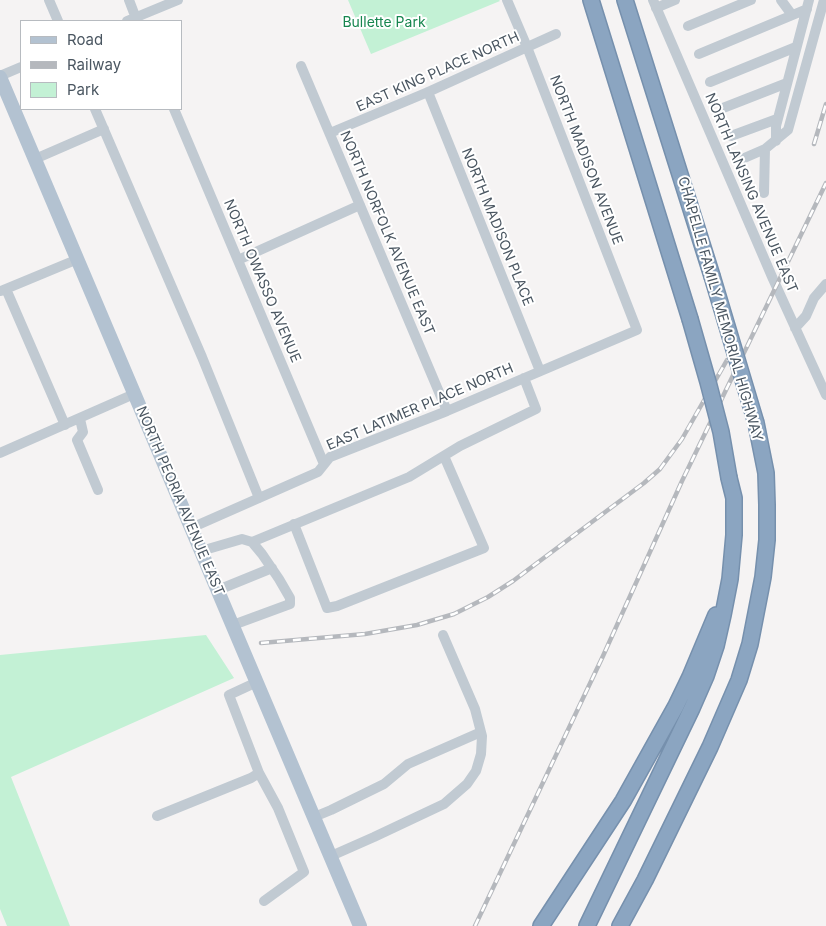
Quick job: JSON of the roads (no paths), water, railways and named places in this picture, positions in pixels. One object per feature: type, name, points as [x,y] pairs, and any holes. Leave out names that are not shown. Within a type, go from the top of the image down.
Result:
[{"type":"highway","points":[[587,926],[706,676],[718,638],[730,579],[734,535],[734,498],[721,432],[708,382],[591,0]]},
{"type":"highway","name":"CHAPELLE FAMILY MEMORIAL HIGHWAY","points":[[620,926],[645,880],[706,756],[739,680],[750,644],[764,576],[767,540],[766,473],[756,423],[625,0]]},
{"type":"highway","points":[[542,926],[623,801],[676,706],[690,677],[730,579]]},
{"type":"highway","points":[[628,926],[645,880]]},
{"type":"main road","name":"NORTH PEORIA AVENUE EAST","points":[[0,76],[192,528],[208,549],[218,590],[360,926]]},
{"type":"street","points":[[49,0],[58,20]]},
{"type":"street","points":[[129,0],[134,20],[178,0]]},
{"type":"street","name":"NORTH MADISON AVENUE","points":[[507,0],[637,330]]},
{"type":"street","points":[[654,4],[676,0]]},
{"type":"street","points":[[688,26],[751,0]]},
{"type":"street","points":[[781,0],[792,15]]},
{"type":"street","points":[[742,159],[765,149],[788,130],[824,0]]},
{"type":"street","name":"NORTH LANSING AVENUE EAST","points":[[654,4],[773,279],[826,395]]},
{"type":"street","points":[[699,54],[792,15],[808,4]]},
{"type":"street","points":[[776,141],[777,119],[808,4]]},
{"type":"street","name":"EAST KING PLACE NORTH","points":[[330,133],[428,92],[556,34]]},
{"type":"street","points":[[710,82],[796,47]]},
{"type":"street","name":"NORTH NORFOLK AVENUE EAST","points":[[301,66],[448,412]]},
{"type":"street","points":[[0,76],[20,67]]},
{"type":"street","points":[[723,108],[787,83]]},
{"type":"street","name":"NORTH MADISON PLACE","points":[[428,92],[540,371]]},
{"type":"street","points":[[95,110],[202,358],[259,498]]},
{"type":"street","name":"NORTH OWASSO AVENUE","points":[[174,110],[324,464]]},
{"type":"street","points":[[731,136],[777,119]]},
{"type":"street","points":[[35,159],[104,129]]},
{"type":"street","points":[[764,193],[765,149]]},
{"type":"street","points":[[238,260],[360,205]]},
{"type":"street","points":[[65,425],[3,290],[78,259]]},
{"type":"street","points":[[795,328],[806,316],[814,298],[826,284]]},
{"type":"street","name":"EAST LATIMER PLACE NORTH","points":[[192,528],[318,472],[330,457],[448,412],[637,330]]},
{"type":"street","points":[[252,542],[409,477],[460,446],[536,408],[524,378]]},
{"type":"street","points":[[0,453],[134,394]]},
{"type":"street","points":[[80,419],[83,432],[77,440],[98,490]]},
{"type":"street","points":[[294,524],[327,608],[337,606],[484,548],[444,456]]},
{"type":"street","points":[[208,549],[242,539],[252,542],[272,568],[290,598],[290,604],[233,625]]},
{"type":"street","points":[[218,590],[272,568]]},
{"type":"street","points":[[330,856],[374,838],[444,804],[467,784],[476,771],[481,754],[482,736],[475,710],[443,635]]},
{"type":"street","points":[[257,682],[229,695],[259,773],[278,808],[304,872],[264,901]]},
{"type":"street","points":[[314,817],[384,784],[408,764],[481,732]]},
{"type":"street","points":[[157,816],[259,773]]},
{"type":"railway","points":[[814,144],[826,104]]},
{"type":"railway","points":[[475,926],[603,656],[682,481],[826,183]]},
{"type":"railway","points":[[261,643],[365,634],[417,625],[454,614],[488,597],[513,581],[660,469],[682,439],[727,360]]},
{"type":"park label","name":"Bullette Park","points":[[384,23]]}]
